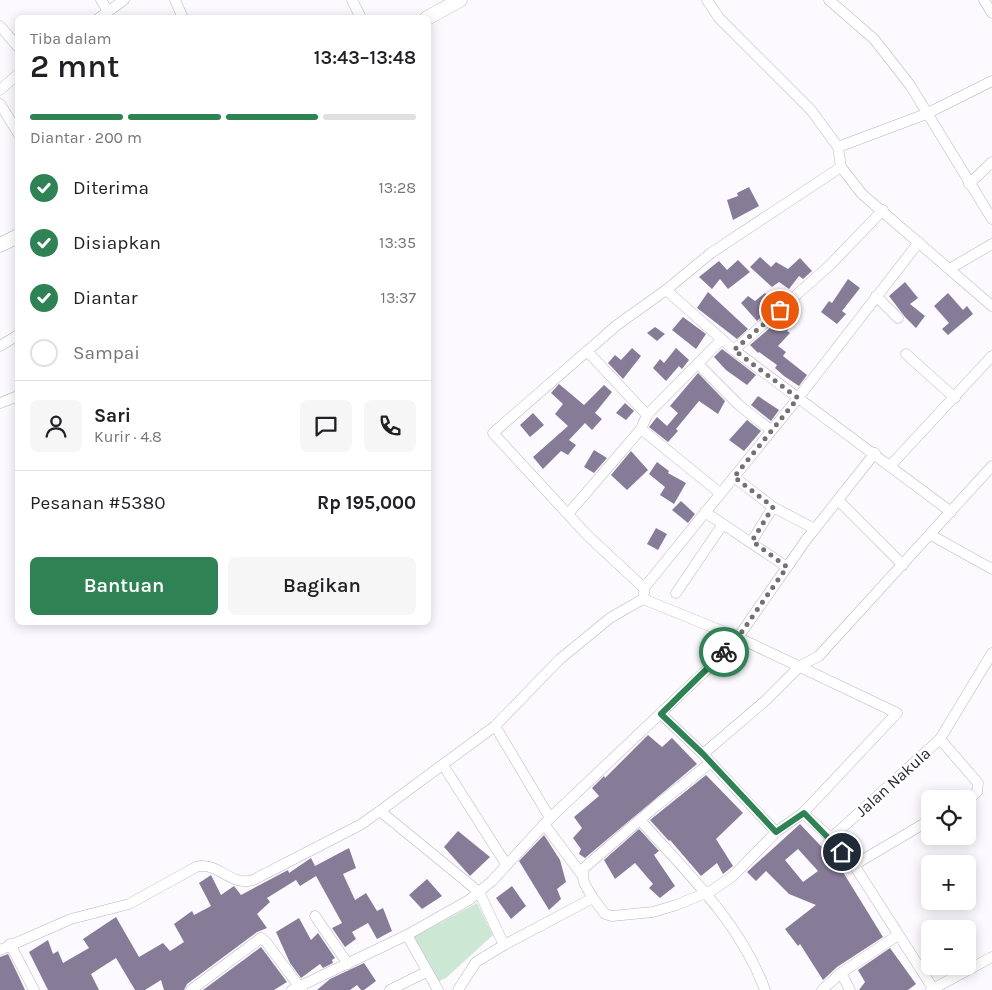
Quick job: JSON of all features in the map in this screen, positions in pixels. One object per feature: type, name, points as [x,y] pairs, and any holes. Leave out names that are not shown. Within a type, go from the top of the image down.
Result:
[{"type":"street","points":[[101,0],[108,11]]},
{"type":"street","points":[[103,15],[124,0]]},
{"type":"street","points":[[176,0],[183,15]]},
{"type":"street","points":[[352,0],[360,15]]},
{"type":"street","points":[[431,16],[460,0]]},
{"type":"street","points":[[706,0],[719,18],[811,110],[838,147],[841,167],[862,194],[951,268],[992,306]]},
{"type":"street","points":[[984,0],[992,12]]},
{"type":"street","points":[[838,2],[874,39],[910,85],[992,219]]},
{"type":"street","points":[[0,26],[15,44]]},
{"type":"street","points":[[0,90],[15,77]]},
{"type":"street","points":[[838,147],[926,114],[992,81]]},
{"type":"street","points":[[0,104],[15,129]]},
{"type":"street","points":[[969,184],[992,162]]},
{"type":"street","points":[[644,588],[568,514],[493,433],[617,325],[666,290],[711,253],[841,167]]},
{"type":"street","points":[[734,350],[829,266],[883,210]]},
{"type":"street","points":[[0,245],[15,238]]},
{"type":"street","points":[[643,599],[644,588],[798,398],[919,242]]},
{"type":"street","points":[[951,268],[992,244]]},
{"type":"street","points":[[666,290],[721,340],[875,453],[951,512]]},
{"type":"street","points":[[876,296],[898,318]]},
{"type":"street","points":[[2,342],[15,336]]},
{"type":"street","points":[[568,514],[640,429],[647,415],[699,365],[721,340]]},
{"type":"street","points":[[587,351],[647,415]]},
{"type":"street","points":[[906,354],[955,398]]},
{"type":"street","points":[[891,466],[992,356]]},
{"type":"street","points":[[699,365],[740,406],[771,430]]},
{"type":"street","points":[[0,403],[15,397]]},
{"type":"street","points":[[640,429],[720,492]]},
{"type":"street","points":[[191,990],[260,938],[266,942],[298,989],[452,911],[479,892],[547,821],[713,664],[737,637],[815,529],[875,453]]},
{"type":"street","points":[[703,754],[765,701],[800,666],[823,652],[992,466]]},
{"type":"street","points":[[734,477],[773,507],[815,529]]},
{"type":"street","points":[[838,500],[903,564]]},
{"type":"street","points":[[752,541],[773,507]]},
{"type":"street","points":[[705,512],[752,541],[787,567]]},
{"type":"street","points":[[676,593],[723,524]]},
{"type":"street","points":[[931,534],[992,569]]},
{"type":"street","points":[[495,726],[547,821],[582,875],[593,898],[604,914],[612,916],[653,912],[707,892],[740,870],[776,832],[804,813],[897,713],[737,637],[643,599]]},
{"type":"street","points":[[0,950],[71,918],[129,904],[196,867],[207,865],[214,867],[237,882],[252,880],[353,829],[495,726],[560,659],[610,618],[643,599]]},
{"type":"street","points":[[940,739],[992,653]]},
{"type":"street","points":[[661,714],[703,754],[776,832]]},
{"type":"street","name":"Jalan Nakula","points":[[831,838],[940,739],[978,783],[976,793]]},
{"type":"street","points":[[582,875],[586,866],[710,763]]},
{"type":"street","points":[[443,765],[506,864]]},
{"type":"street","points":[[380,811],[479,892],[504,945]]},
{"type":"street","points":[[804,813],[831,838],[854,865],[933,990],[992,957]]},
{"type":"street","points":[[640,820],[707,892],[748,952],[765,990]]},
{"type":"street","points":[[854,865],[921,825]]},
{"type":"street","points":[[458,990],[476,962],[593,898]]},
{"type":"street","points":[[315,916],[348,964]]},
{"type":"street","points":[[407,935],[426,972],[438,990]]},
{"type":"street","points":[[822,990],[841,972],[898,935]]},
{"type":"street","points":[[10,944],[34,990]]},
{"type":"street","points":[[390,990],[426,972]]},
{"type":"street","points":[[841,972],[850,990]]},
{"type":"green space","points":[[477,903],[493,935],[446,978],[439,981],[412,938]]},
{"type":"building","points":[[749,187],[759,206],[733,220],[727,200],[738,196],[737,193]]},
{"type":"building","points":[[760,257],[771,267],[776,262],[788,269],[800,258],[812,271],[803,279],[799,276],[789,289],[779,282],[772,287],[750,267]]},
{"type":"building","points":[[738,260],[750,272],[728,289],[720,279],[712,289],[699,277],[719,261],[727,270]]},
{"type":"building","points":[[848,279],[860,288],[842,311],[846,314],[837,324],[821,312],[829,301],[832,303]]},
{"type":"building","points":[[905,282],[918,298],[910,304],[925,316],[916,328],[889,296]]},
{"type":"building","points":[[708,292],[748,329],[737,339],[697,308]]},
{"type":"building","points":[[765,293],[776,304],[757,321],[741,303],[748,296],[755,301]]},
{"type":"building","points":[[948,293],[963,310],[967,306],[973,314],[948,335],[942,329],[949,323],[934,306]]},
{"type":"building","points":[[790,311],[797,318],[787,331],[790,333],[778,346],[786,352],[783,356],[807,375],[799,386],[775,368],[777,365],[758,353],[750,345]]},
{"type":"building","points":[[683,317],[706,334],[696,349],[672,330]]},
{"type":"building","points":[[655,327],[665,334],[657,341],[647,333]]},
{"type":"building","points":[[632,348],[641,356],[623,379],[608,363],[615,355],[621,360]]},
{"type":"building","points":[[676,348],[689,360],[682,369],[679,366],[666,381],[653,368],[660,359],[664,363]]},
{"type":"building","points":[[722,349],[756,375],[747,385],[726,370],[714,357]]},
{"type":"building","points":[[698,373],[725,401],[718,414],[699,401],[668,442],[649,427],[657,417],[667,426],[678,413],[670,406]]},
{"type":"building","points":[[559,384],[584,405],[604,385],[612,392],[595,413],[602,419],[592,430],[585,423],[569,440],[576,445],[568,455],[561,451],[543,469],[533,457],[568,426],[555,414],[563,404],[551,393]]},
{"type":"building","points":[[758,396],[779,410],[771,421],[751,405]]},
{"type":"building","points":[[625,403],[634,411],[626,420],[616,413]]},
{"type":"building","points":[[533,413],[544,425],[530,437],[520,425]]},
{"type":"building","points":[[747,420],[761,431],[744,451],[729,440]]},
{"type":"building","points":[[594,450],[607,458],[594,473],[584,467]]},
{"type":"building","points":[[631,451],[648,470],[627,490],[611,475]]},
{"type":"building","points":[[657,462],[669,471],[668,473],[686,483],[674,504],[660,495],[665,487],[649,474]]},
{"type":"building","points":[[681,501],[695,514],[688,523],[672,510]]},
{"type":"building","points":[[656,528],[667,534],[658,550],[647,544]]},
{"type":"building","points":[[648,735],[662,747],[672,738],[697,764],[585,858],[579,854],[581,849],[573,838],[582,828],[574,817],[599,796],[592,788],[604,776],[605,778]]},
{"type":"building","points":[[706,775],[743,813],[716,839],[733,866],[723,874],[717,863],[701,876],[650,820]]},
{"type":"building","points":[[800,824],[838,864],[883,937],[837,967],[823,980],[800,944],[798,946],[785,929],[816,905],[789,894],[766,871],[756,881],[747,872]],"holes":[[[798,849],[818,871],[803,882],[785,860]]]},
{"type":"building","points":[[639,829],[659,851],[654,855],[675,886],[660,898],[649,888],[653,884],[635,863],[615,879],[604,860]]},
{"type":"building","points":[[458,831],[490,857],[470,876],[444,847]]},
{"type":"building","points":[[544,835],[560,860],[566,882],[557,889],[561,899],[549,910],[519,861]]},
{"type":"building","points":[[349,848],[356,868],[343,874],[355,900],[366,893],[377,911],[383,908],[392,931],[377,939],[368,923],[352,932],[356,939],[345,947],[332,928],[342,923],[316,876],[300,886],[296,880],[267,898],[270,902],[257,914],[267,928],[257,932],[187,984],[184,990],[164,990],[161,980],[145,990],[135,990],[116,958],[91,974],[99,990],[48,990],[29,952],[48,940],[53,954],[58,951],[63,963],[89,948],[83,939],[116,917],[139,957],[163,943],[170,951],[184,942],[174,924],[192,911],[194,915],[211,906],[199,883],[211,875],[221,895],[234,886],[241,895],[288,870],[289,873],[311,858],[315,866]]},
{"type":"building","points":[[427,879],[442,896],[422,909],[409,895]]},
{"type":"building","points":[[512,886],[526,906],[511,919],[496,898]]},
{"type":"building","points":[[299,918],[311,940],[318,933],[335,958],[332,960],[333,963],[323,968],[320,964],[301,978],[290,963],[276,932]]},
{"type":"building","points":[[261,947],[287,982],[274,990],[203,990]]},
{"type":"building","points":[[890,948],[916,984],[908,990],[859,990],[865,982],[858,970]]},
{"type":"building","points":[[8,954],[25,990],[0,990],[0,957]]},
{"type":"building","points":[[364,963],[376,981],[364,990],[361,990],[357,985],[350,990],[317,990],[330,979]]},
{"type":"way so far","points":[[724,652],[741,633],[787,567],[752,541],[773,507],[734,477],[798,398],[734,350],[780,310]]},
{"type":"route","points":[[724,652],[708,670],[661,714],[703,754],[776,832],[804,813],[831,838],[842,852]]}]
